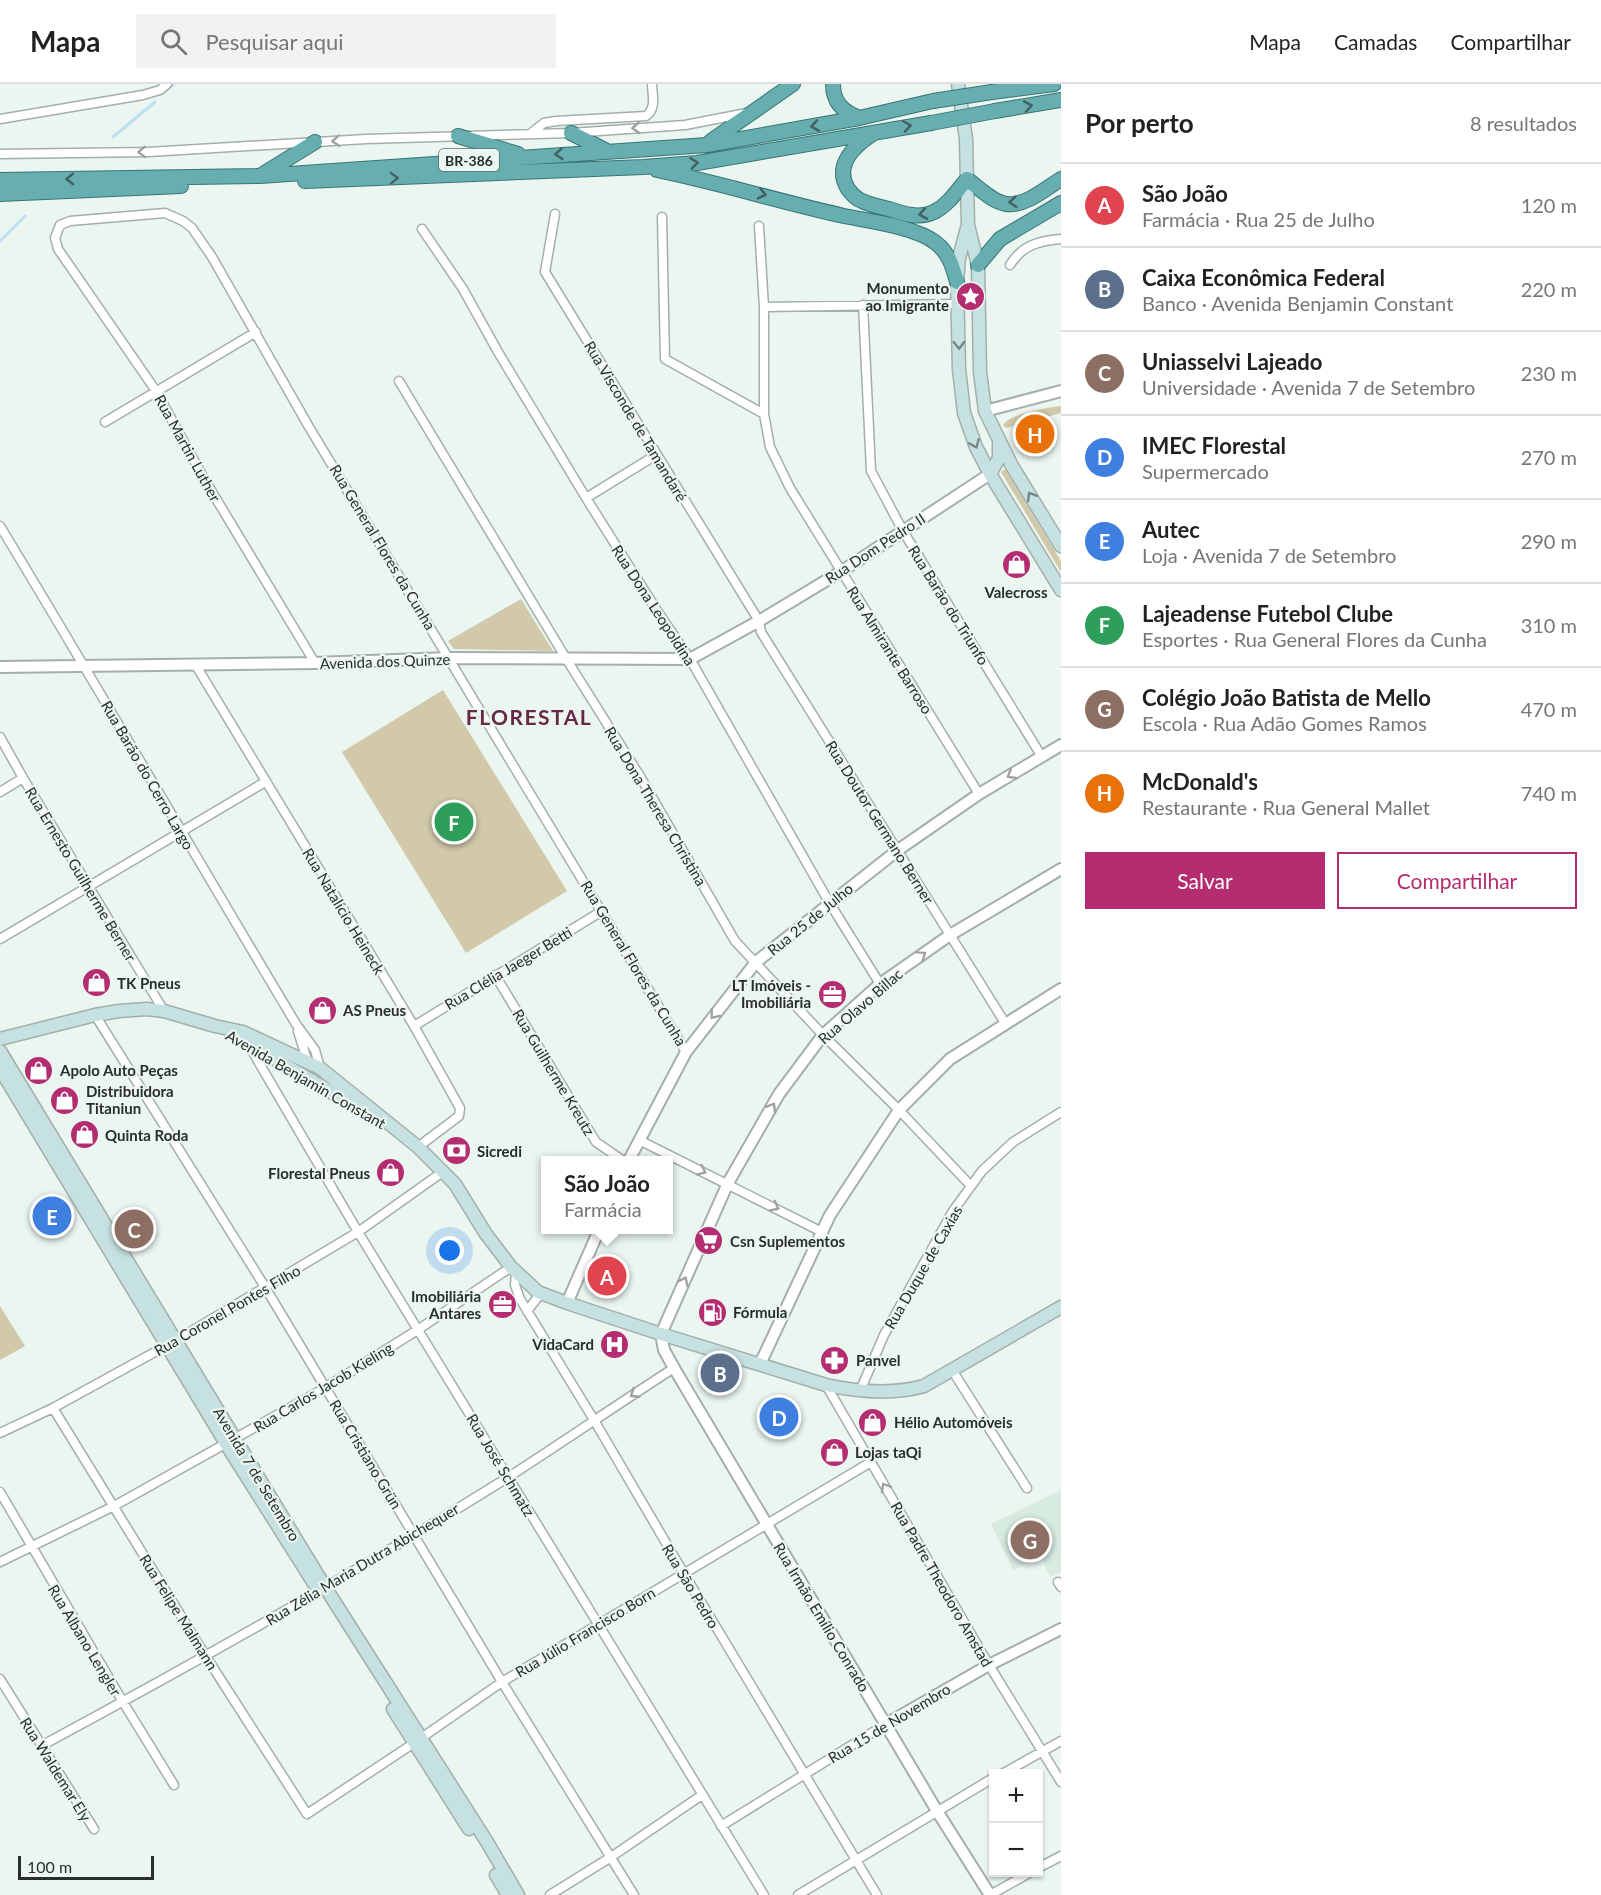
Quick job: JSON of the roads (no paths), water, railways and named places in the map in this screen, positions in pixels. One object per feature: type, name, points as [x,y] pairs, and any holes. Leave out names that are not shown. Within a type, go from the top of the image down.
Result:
[{"type":"highway","points":[[706,145],[793,84]]},
{"type":"highway","points":[[833,84],[833,95],[836,102],[848,114],[859,118]]},
{"type":"highway","name":"BR-386","points":[[0,180],[260,176],[706,145],[859,118],[933,101],[1054,84]]},
{"type":"highway","name":"BR-386","points":[[0,194],[697,163],[1059,101]]},
{"type":"highway","points":[[878,131],[864,140],[846,159],[843,177],[845,184],[852,195],[862,201],[909,216],[934,212],[950,201],[967,179],[990,196],[1006,204],[1029,199],[1061,179]]},
{"type":"highway","points":[[571,133],[606,151]]},
{"type":"highway","points":[[458,136],[526,156]]},
{"type":"highway","points":[[260,176],[315,142]]},
{"type":"highway","points":[[643,167],[903,228],[934,241],[944,250],[952,263],[957,282]]},
{"type":"highway","points":[[978,265],[1000,239],[1061,203]]},
{"type":"main road","points":[[958,84],[966,139],[968,225],[978,265],[980,372],[985,411],[1012,466],[1061,546]]},
{"type":"main road","points":[[968,225],[959,258],[957,282],[959,369],[964,413],[976,447],[990,474],[1061,590]]},
{"type":"main road","points":[[958,304],[968,307],[978,330]]},
{"type":"main road","points":[[959,369],[972,407],[976,411],[985,411]]},
{"type":"main road","points":[[990,474],[999,458],[998,438]]},
{"type":"main road","name":"Avenida Benjamin Constant","points":[[0,1039],[95,1015],[147,1009],[164,1011],[214,1026],[314,1065],[444,1171],[513,1270],[540,1293],[661,1334],[826,1385],[860,1391],[895,1392],[924,1386],[1061,1307]]},
{"type":"main road","name":"Avenida Benjamin Constant","points":[[245,1037],[398,1132]]},
{"type":"main road","name":"Avenida 7 de Setembro","points":[[0,1051],[48,1138],[268,1502],[518,1895]]},
{"type":"main road","points":[[308,1078],[318,1077],[314,1065]]},
{"type":"main road","name":"Avenida 7 de Setembro","points":[[0,1069],[48,1138]]},
{"type":"main road","name":"Avenida 7 de Setembro","points":[[418,1741],[508,1895]]},
{"type":"street","points":[[141,84],[143,95]]},
{"type":"street","points":[[0,119],[143,95],[160,90],[167,84]]},
{"type":"street","points":[[530,134],[544,123],[556,121],[646,116],[653,106],[652,84]]},
{"type":"street","points":[[0,154],[148,152],[315,142],[571,133],[686,125],[756,111]]},
{"type":"street","name":"Rua Martin Luther","points":[[192,228],[165,213],[70,221],[60,225],[55,238],[58,249],[156,391],[203,477],[315,663]]},
{"type":"street","name":"Rua Visconde de Tamandaré","points":[[555,214],[545,272],[759,621]]},
{"type":"street","points":[[662,217],[665,359],[764,414]]},
{"type":"street","name":"Rua Almirante Barroso","points":[[759,226],[764,307],[764,414],[770,447],[784,478],[979,794]]},
{"type":"street","name":"Rua General Flores da Cunha","points":[[192,228],[212,257],[309,427],[686,1052]]},
{"type":"street","name":"Rua Dona Leopoldina","points":[[422,229],[463,289],[586,498],[690,659],[829,902],[880,984]]},
{"type":"street","points":[[1010,265],[1031,244],[1061,239]]},
{"type":"street","points":[[764,307],[958,304]]},
{"type":"street","name":"Rua Barão do Triunfo","points":[[863,305],[871,471],[903,531],[1042,757]]},
{"type":"street","points":[[105,422],[256,332]]},
{"type":"street","name":"Rua Dona Theresa Christina","points":[[399,381],[567,660],[641,777],[735,941],[823,1035],[971,1186]]},
{"type":"street","points":[[985,411],[1061,391]]},
{"type":"street","points":[[586,498],[656,455]]},
{"type":"street","name":"Rua Dom Pedro II","points":[[759,621],[842,571],[990,474]]},
{"type":"street","name":"Rua Barão do Cerro Largo","points":[[0,526],[85,666],[180,832],[296,1024],[315,1050],[318,1056],[314,1065]]},
{"type":"street","name":"Avenida dos Quinze","points":[[0,667],[315,663],[450,658],[690,659],[759,621]]},
{"type":"street","name":"Rua Doutor Germano Berner","points":[[759,621],[761,632],[1005,1023]]},
{"type":"street","name":"Rua Natalício Heineck","points":[[195,664],[414,1026],[461,1112],[418,1148]]},
{"type":"street","name":"Rua Ernesto Guilherme Berner","points":[[0,737],[22,778],[164,1011]]},
{"type":"street","name":"Rua 25 de Julho","points":[[631,1156],[686,1052],[756,962],[829,902],[898,850],[979,794],[1061,745]]},
{"type":"street","points":[[0,792],[22,778]]},
{"type":"street","points":[[0,939],[265,782]]},
{"type":"street","name":"Rua Olavo Billac","points":[[661,1334],[728,1183],[779,1094],[823,1035],[880,984],[950,935],[1061,869]]},
{"type":"street","name":"Rua Clélia Jaeger Betti","points":[[414,1026],[602,910]]},
{"type":"street","name":"Rua Guilherme Kreutz","points":[[495,975],[596,1142],[615,1156]]},
{"type":"street","points":[[760,1364],[830,1215],[899,1110],[950,1059],[1061,988]]},
{"type":"street","name":"Rua Cristiano Grün","points":[[95,1015],[266,1287],[502,1682],[634,1895]]},
{"type":"street","name":"Rua Barão do Cerro Largo","points":[[296,1024],[314,1065]]},
{"type":"street","name":"Rua José Schmatz","points":[[245,1037],[358,1232],[764,1895]]},
{"type":"street","name":"Rua Duque de Caxias","points":[[860,1391],[884,1335],[924,1261],[953,1211],[971,1186],[982,1171],[1013,1142],[1061,1112]]},
{"type":"street","points":[[639,1140],[672,1156]]},
{"type":"street","points":[[673,1156],[822,1232]]},
{"type":"street","name":"Rua Coronel Pontes Filho","points":[[0,1433],[171,1343],[266,1287],[358,1232],[444,1171]]},
{"type":"street","points":[[567,1303],[597,1234]]},
{"type":"street","name":"Rua São Pedro","points":[[513,1270],[515,1285],[527,1311],[878,1895]]},
{"type":"street","name":"Rua Carlos Jacob Kieling","points":[[0,1562],[114,1506],[326,1388],[513,1270]]},
{"type":"street","points":[[527,1311],[540,1293]]},
{"type":"street","name":"Rua Irmão Emílio Conrado","points":[[661,1334],[664,1350],[674,1368],[937,1811],[990,1895]]},
{"type":"street","name":"Rua Zélia Maria Dutra Abichequer","points":[[41,1746],[322,1589],[508,1477],[674,1368]]},
{"type":"street","points":[[952,1370],[1027,1488]]},
{"type":"street","name":"Rua Padre Theodoro Amstad","points":[[826,1385],[989,1665],[1061,1782]]},
{"type":"street","name":"Rua Felipe Malmann","points":[[53,1407],[205,1655],[307,1814]]},
{"type":"street","name":"Rua Júlio Francisco Born","points":[[307,1814],[502,1682],[871,1462]]},
{"type":"street","name":"Rua Albano Lengler","points":[[0,1492],[31,1548],[174,1785]]},
{"type":"street","name":"Rua 15 de Novembro","points":[[721,1826],[886,1724],[989,1665],[1061,1629]]},
{"type":"street","name":"Rua Waldemar Ely","points":[[0,1679],[94,1829]]},
{"type":"street","points":[[1009,1769],[1061,1741]]},
{"type":"street","points":[[798,1895],[989,1780]]},
{"type":"street","points":[[550,1895],[702,1795]]},
{"type":"street","points":[[1043,1865],[1061,1856]]},
{"type":"street","points":[[990,1895],[1022,1877]]},
{"type":"waterway","points":[[166,90],[174,84]]},
{"type":"waterway","points":[[113,137],[155,102]]},
{"type":"waterway","points":[[0,241],[25,216]]},
{"type":"place","name":"Monumento ao Imigrante","points":[[970,297]]},
{"type":"place","name":"McDonald's","points":[[1035,434]]},
{"type":"place","name":"Valecross","points":[[1016,565]]},
{"type":"place","name":"Lajeadense Futebol Clube","points":[[454,822]]},
{"type":"place","name":"TK Pneus","points":[[96,983]]},
{"type":"place","name":"LT Imóveis - Imobiliária","points":[[832,994]]},
{"type":"place","name":"AS Pneus","points":[[322,1010]]},
{"type":"place","name":"Apolo Auto Peças","points":[[39,1070]]},
{"type":"place","name":"Distribuidora Titaniun","points":[[65,1100]]},
{"type":"place","name":"Quinta Roda","points":[[84,1135]]},
{"type":"place","name":"Sicredi","points":[[456,1151]]},
{"type":"place","name":"Florestal Pneus","points":[[391,1173]]},
{"type":"place","name":"Autec","points":[[52,1216]]},
{"type":"place","name":"Uniasselvi Lajeado","points":[[134,1229]]},
{"type":"place","name":"Csn Suplementos","points":[[709,1241]]},
{"type":"place","name":"São João","points":[[607,1276]]},
{"type":"place","name":"Imobiliária Antares","points":[[502,1305]]},
{"type":"place","name":"Fórmula","points":[[712,1312]]},
{"type":"place","name":"VidaCard","points":[[615,1344]]},
{"type":"place","name":"Panvel","points":[[835,1360]]},
{"type":"place","name":"Caixa Econômica Federal","points":[[720,1373]]},
{"type":"place","name":"IMEC Florestal","points":[[779,1417]]},
{"type":"place","name":"Hélio Automóveis","points":[[873,1422]]},
{"type":"place","name":"Lojas taQi","points":[[834,1452]]},
{"type":"place","name":"Colégio João Batista de Mello","points":[[1030,1540]]},
{"type":"district","name":"FLORESTAL","points":[[529,716]]}]
